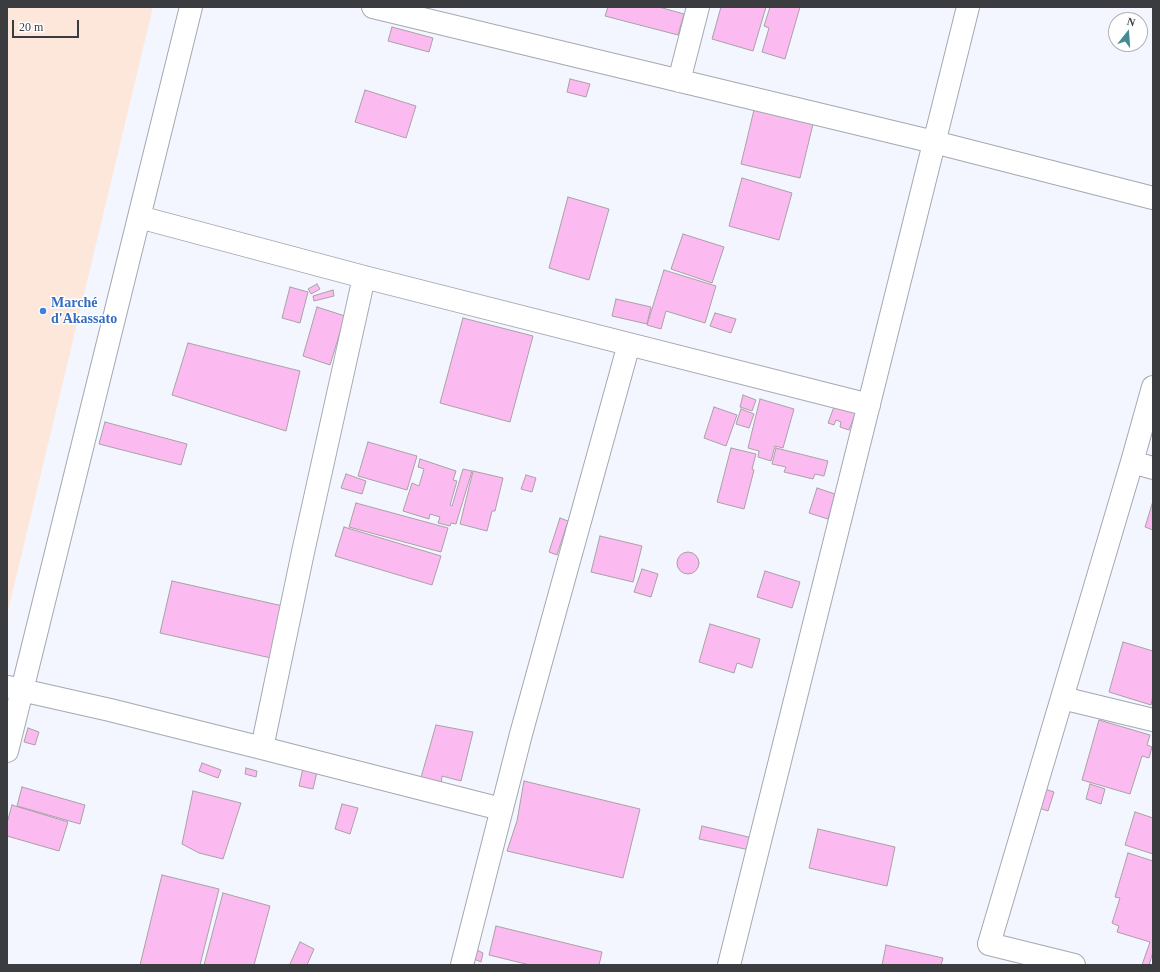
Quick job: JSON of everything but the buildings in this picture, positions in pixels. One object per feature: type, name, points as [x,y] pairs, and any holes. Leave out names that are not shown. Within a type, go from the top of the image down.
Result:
[{"type":"street","points":[[7,751],[14,689],[139,217],[191,7]]},
{"type":"street","points":[[373,7],[934,142],[1153,198]]},
{"type":"street","points":[[679,81],[698,7]]},
{"type":"street","points":[[729,965],[968,7]]},
{"type":"street","points":[[139,217],[364,277],[869,405]]},
{"type":"street","points":[[262,748],[303,552],[364,277]]},
{"type":"street","points":[[462,965],[521,734],[629,344]]},
{"type":"street","points":[[1074,965],[989,944],[1153,387]]},
{"type":"street","points":[[1132,462],[1153,468]]},
{"type":"street","points":[[14,689],[110,710],[501,809]]},
{"type":"street","points":[[1062,698],[1153,720]]},
{"type":"shaded area","name":"Marché d'Akassato","points":[[7,7],[153,7],[7,615]]},
{"type":"place","name":"Marché d'Akassato","points":[[43,311]]}]
